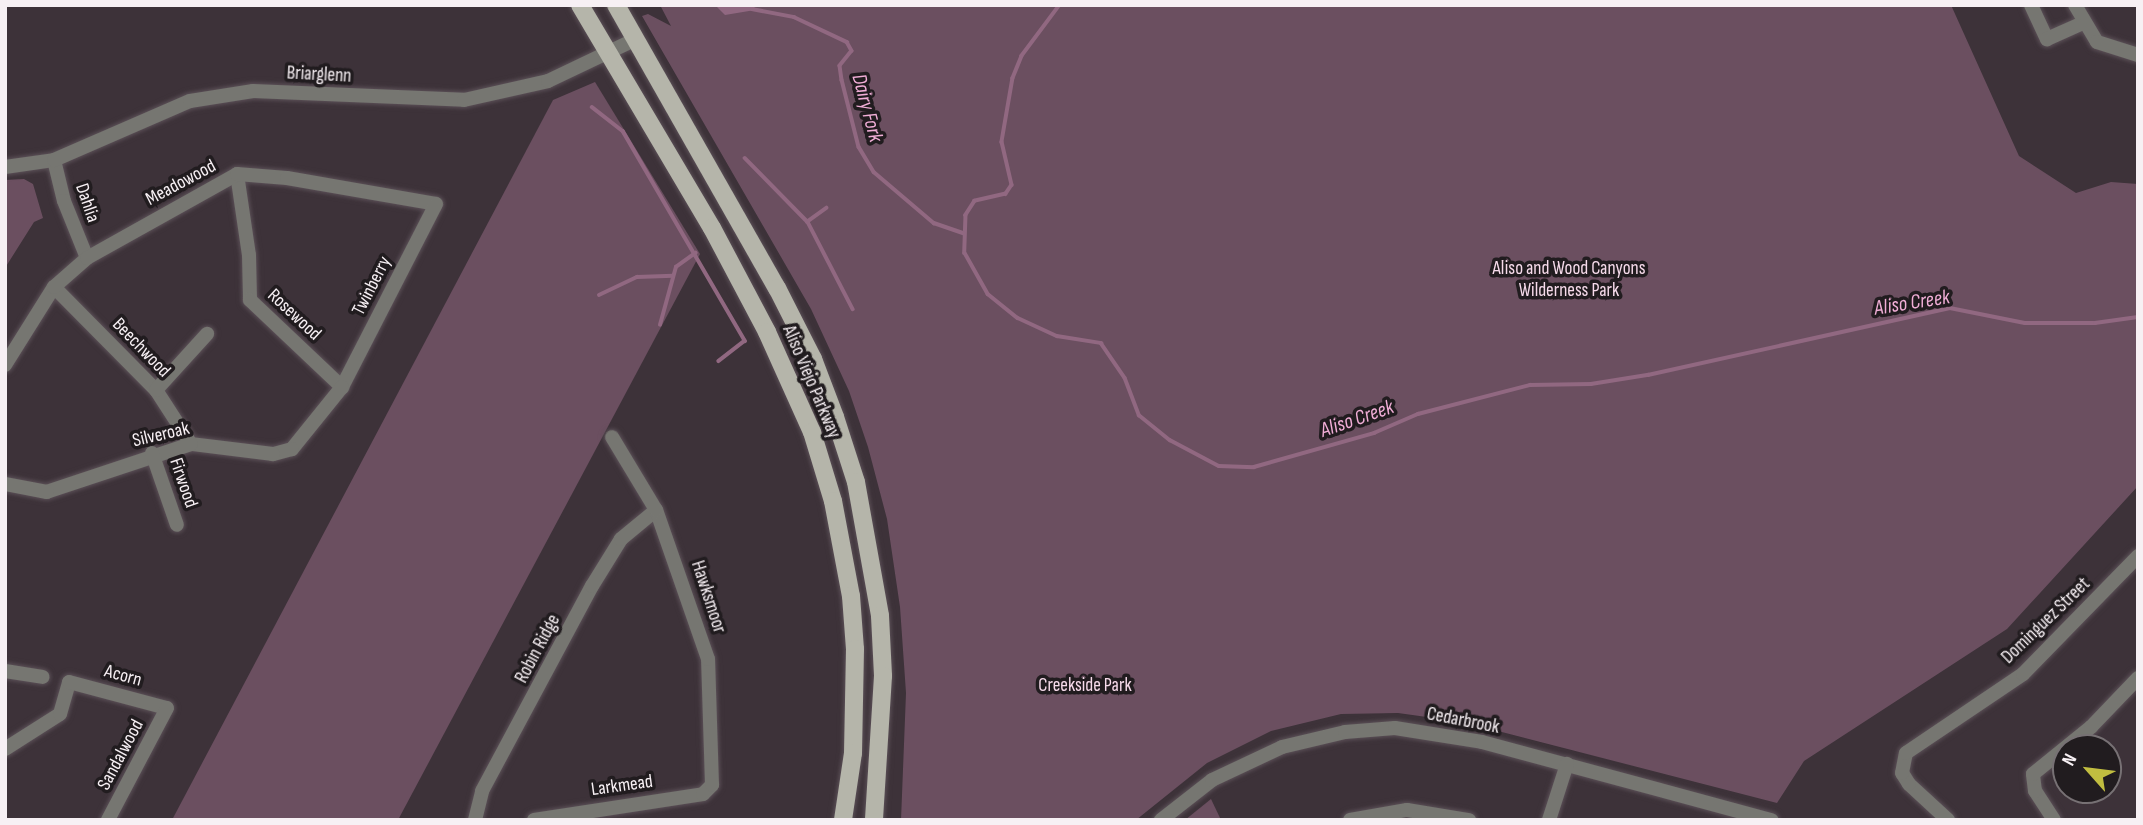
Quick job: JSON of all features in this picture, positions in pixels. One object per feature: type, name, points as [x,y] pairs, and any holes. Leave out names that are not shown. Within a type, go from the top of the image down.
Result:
[{"type":"main road","name":"Aliso Viejo Parkway","points":[[580,5],[606,55],[712,228],[767,332],[812,432],[833,501],[851,596],[855,649],[853,753],[843,820]]},
{"type":"main road","name":"Aliso Viejo Parkway","points":[[616,5],[807,347],[856,482],[880,616],[883,676],[874,820]]},
{"type":"street","points":[[2031,5],[2047,39],[2083,23]]},
{"type":"street","points":[[2075,5],[2083,23],[2098,42],[2138,55]]},
{"type":"street","name":"Briarglenn","points":[[5,167],[54,160],[190,101],[253,91],[464,100],[548,81],[634,40]]},
{"type":"street","name":"Dahlia","points":[[54,160],[64,201],[87,258]]},
{"type":"street","name":"Meadowood","points":[[5,365],[54,288],[87,258],[237,174],[287,178],[436,204]]},
{"type":"street","name":"Rosewood","points":[[237,174],[249,255],[250,300],[342,387]]},
{"type":"street","name":"Twinberry","points":[[342,387],[436,204]]},
{"type":"street","name":"Beechwood","points":[[54,288],[156,390],[191,444]]},
{"type":"street","points":[[156,390],[207,334]]},
{"type":"street","name":"Silveroak","points":[[5,484],[47,492],[152,453],[191,444],[283,453],[292,449],[342,387]]},
{"type":"street","name":"Hawksmoor","points":[[612,437],[656,510],[708,659],[712,785]]},
{"type":"street","name":"Firwood","points":[[152,453],[177,525]]},
{"type":"street","name":"Robin Ridge","points":[[475,820],[482,791],[592,586],[621,539],[656,510]]},
{"type":"street","name":"Dominguez Street","points":[[1948,820],[1909,784],[1902,773],[1906,753],[2022,674],[2138,556]]},
{"type":"street","points":[[5,671],[43,677]]},
{"type":"street","points":[[2054,820],[2032,783],[2039,766],[2091,727],[2138,678]]},
{"type":"street","name":"Acorn","points":[[5,748],[60,714],[69,682],[167,708]]},
{"type":"street","name":"Sandalwood","points":[[108,820],[167,708]]},
{"type":"street","name":"Cedarbrook","points":[[1161,820],[1224,774],[1282,747],[1345,732],[1395,728],[1482,742],[1772,820]]},
{"type":"street","points":[[1549,820],[1567,764]]},
{"type":"street","name":"Larkmead","points":[[534,820],[703,794],[712,785]]},
{"type":"street","points":[[1350,820],[1407,810],[1465,819]]},
{"type":"green space","name":"Aliso and Wood Canyons Wilderness Park","points":[[660,5],[1951,5],[2019,156],[2076,193],[2111,182],[2138,184],[2138,486],[2007,629],[1804,761],[1777,803],[1463,722],[1398,713],[1341,714],[1271,731],[1207,763],[1136,820],[901,820],[906,693],[900,607],[887,519],[868,447],[849,391],[811,309],[642,16],[648,14],[671,26]]},
{"type":"green space","points":[[595,82],[700,254],[398,820],[172,820],[553,100]]},
{"type":"green space","points":[[24,179],[33,184],[43,218],[34,222],[5,268],[5,180]]},
{"type":"green space","points":[[1211,799],[1221,820],[1185,820]]},
{"type":"shaded area","points":[[715,5],[754,5],[755,10],[725,15]]},
{"type":"waterway","name":"Aliso Creek","points":[[1060,5],[1022,56],[1013,78],[1002,142],[1012,185],[1006,194],[975,201],[966,215],[965,253],[988,294],[1018,318],[1057,336],[1101,343],[1125,378],[1139,415],[1170,440],[1219,466],[1254,467],[1374,433],[1418,414],[1530,385],[1591,384],[1648,375],[1950,308],[2025,323],[2095,323],[2138,317]]},
{"type":"waterway","name":"Dairy Fork","points":[[752,9],[794,17],[847,42],[852,51],[840,66],[842,80],[859,147],[874,172],[934,223],[963,233]]},
{"type":"waterway","points":[[592,107],[623,131],[745,341],[719,361]]},
{"type":"waterway","points":[[745,158],[808,222]]},
{"type":"waterway","points":[[827,208],[808,222],[853,309]]},
{"type":"waterway","points":[[660,325],[676,267],[695,253]]},
{"type":"waterway","points":[[599,295],[637,277],[673,276]]},
{"type":"park label","name":"Creekside Park","points":[[1085,686]]}]
